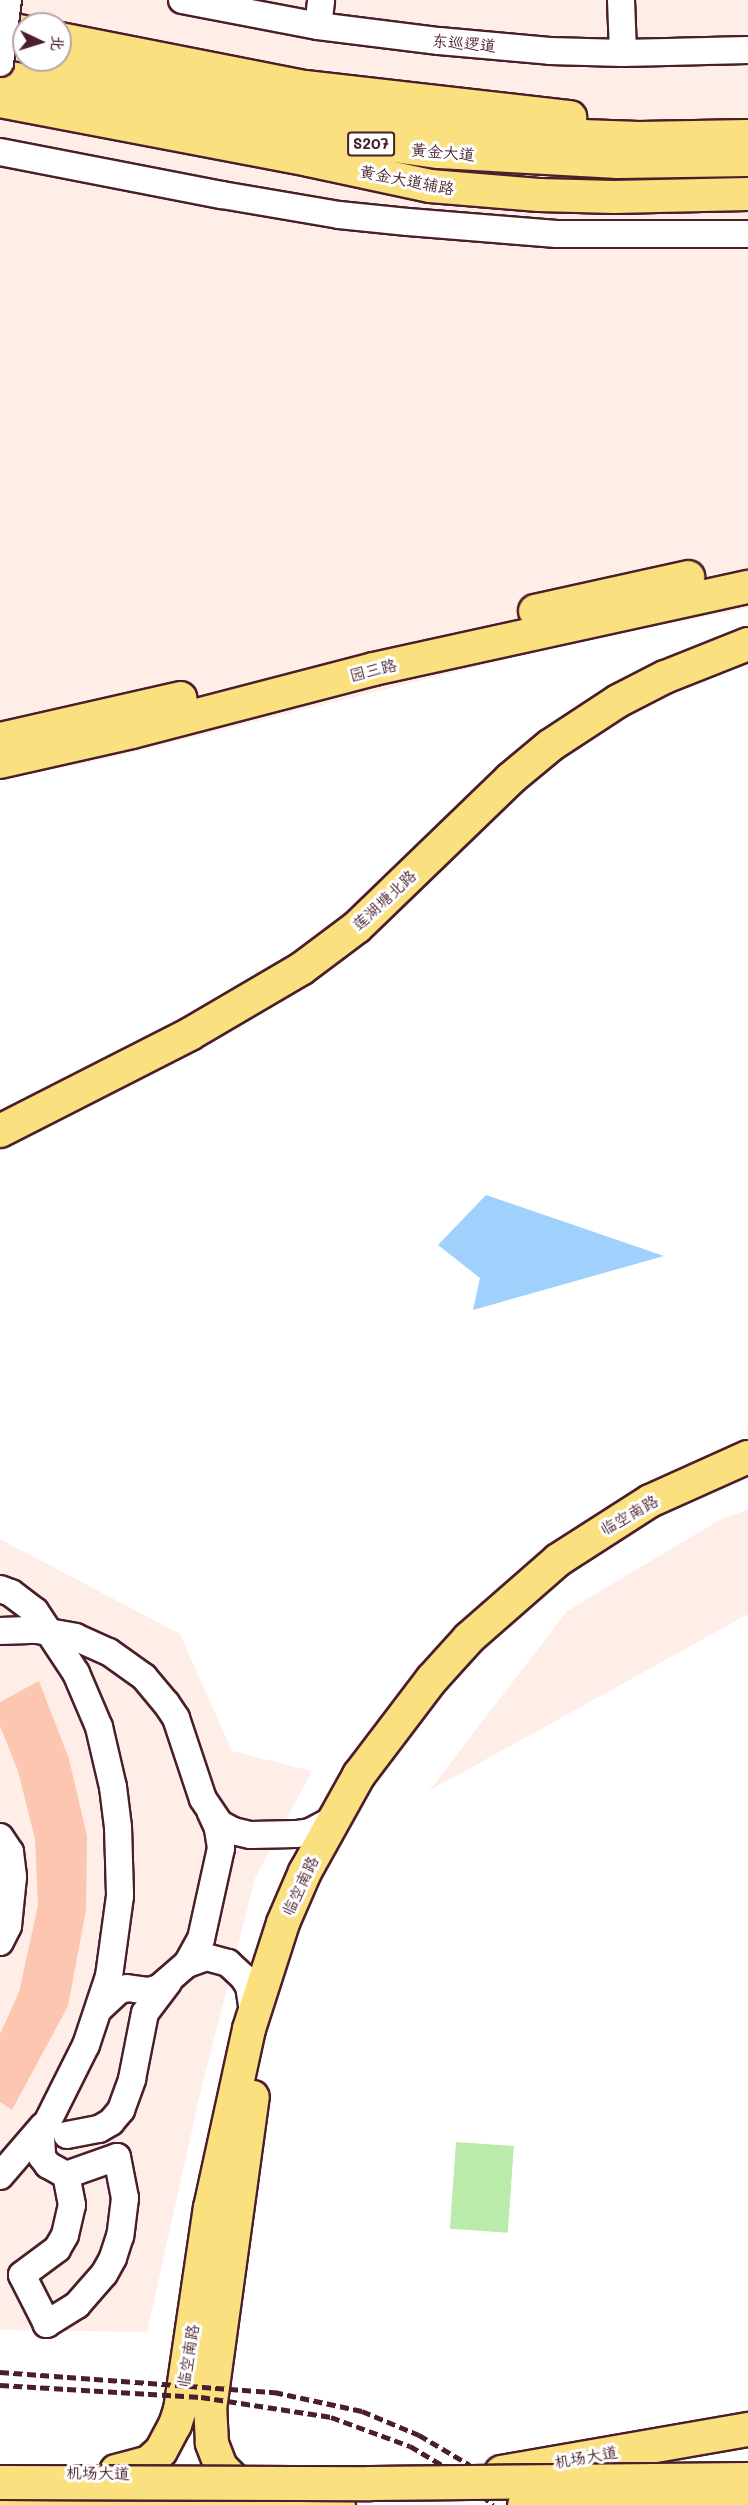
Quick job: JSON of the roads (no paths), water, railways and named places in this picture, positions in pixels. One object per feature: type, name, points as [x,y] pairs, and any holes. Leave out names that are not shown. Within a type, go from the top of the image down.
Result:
[{"type":"highway","name":"机场大道","points":[[0,2474],[116,2471],[297,2487],[374,2488],[490,2474],[748,2429]]},
{"type":"highway","points":[[526,2490],[748,2468]]},
{"type":"highway","points":[[490,2474],[568,2505]]},
{"type":"highway","name":"机场大道","points":[[0,2481],[370,2483],[748,2479]]},
{"type":"highway","points":[[526,2490],[748,2504]]},
{"type":"highway","name":"机场大道","points":[[0,2502],[338,2505]]},
{"type":"main road","points":[[72,41],[305,87],[378,97],[577,118],[748,117]]},
{"type":"main road","name":"黄金大道","points":[[72,66],[303,111],[389,124],[468,132],[639,138],[748,136]]},
{"type":"main road","name":"黄金大道","points":[[0,76],[287,131],[439,152],[618,162],[748,160]]},
{"type":"main road","name":"黄金大道辅路","points":[[0,101],[309,160],[429,186],[592,197],[748,194]]},
{"type":"main road","name":"园三路","points":[[0,739],[182,697],[398,642],[748,565]]},
{"type":"main road","name":"园三路","points":[[0,762],[132,732],[374,669],[748,587]]},
{"type":"main road","name":"莲湖塘北路","points":[[0,1131],[190,1034],[301,969],[357,927],[494,794],[551,745],[618,701],[665,677],[748,644]]},
{"type":"main road","name":"莲湖塘北路","points":[[0,1151],[197,1050],[312,984],[379,930],[527,789],[578,749],[673,694],[748,664]]},
{"type":"main road","name":"临空南路","points":[[116,2471],[139,2467],[161,2451],[180,2410],[210,2208],[253,2012],[283,1923],[305,1872],[359,1774],[432,1678],[507,1603],[558,1560],[603,1529],[650,1501],[748,1457]]},
{"type":"main road","name":"临空南路","points":[[236,2482],[221,2467],[212,2443],[210,2409],[246,2164],[252,2103],[270,2024],[294,1949],[323,1881],[352,1826],[394,1759],[445,1695],[498,1637],[546,1595],[632,1535],[704,1497],[748,1480]]},
{"type":"street","points":[[0,63],[8,0]]},
{"type":"street","name":"东巡逻道","points":[[182,0],[318,26],[439,41],[550,51],[623,53],[748,50]]},
{"type":"street","points":[[318,26],[321,0]]},
{"type":"street","points":[[621,0],[623,53]]},
{"type":"street","points":[[0,152],[245,199],[408,222],[557,234],[748,234]]},
{"type":"street","points":[[0,1589],[11,1593],[42,1621],[76,1673],[99,1727],[114,1797],[120,1860],[116,1942],[99,2009],[75,2071],[57,2128],[40,2147],[42,2157],[57,2170],[72,2205],[65,2235],[57,2249],[22,2275],[47,2324],[77,2305],[104,2274],[117,2247],[124,2216],[124,2180],[117,2157],[57,2170],[22,2163],[3,2173]]},
{"type":"street","points":[[0,1631],[18,1629],[42,1621],[110,1652],[130,1665],[156,1689],[176,1718],[195,1778],[218,1828],[220,1848],[201,1940],[187,1964],[168,1982],[145,2013],[132,2079],[121,2110],[111,2122],[99,2129],[57,2128],[3,2173]]},
{"type":"street","points":[[211,1812],[226,1828],[251,1835],[310,1832],[333,1820]]},
{"type":"street","points":[[0,1837],[10,1852],[13,1877],[8,1926],[0,1942]]},
{"type":"street","points":[[0,1860],[3,1893],[0,1904]]},
{"type":"street","points":[[187,1964],[206,1957],[228,1963],[249,1986],[253,2012]]},
{"type":"street","points":[[99,2009],[117,1991],[127,1988],[149,1991],[168,1982]]},
{"type":"water","points":[[486,1195],[664,1256],[473,1310],[480,1278],[438,1245]]},
{"type":"railway","points":[[0,2372],[274,2392],[362,2411],[419,2435],[470,2465],[515,2505]]},
{"type":"railway","points":[[0,2385],[201,2397],[331,2417],[410,2446],[462,2477],[493,2505]]}]
